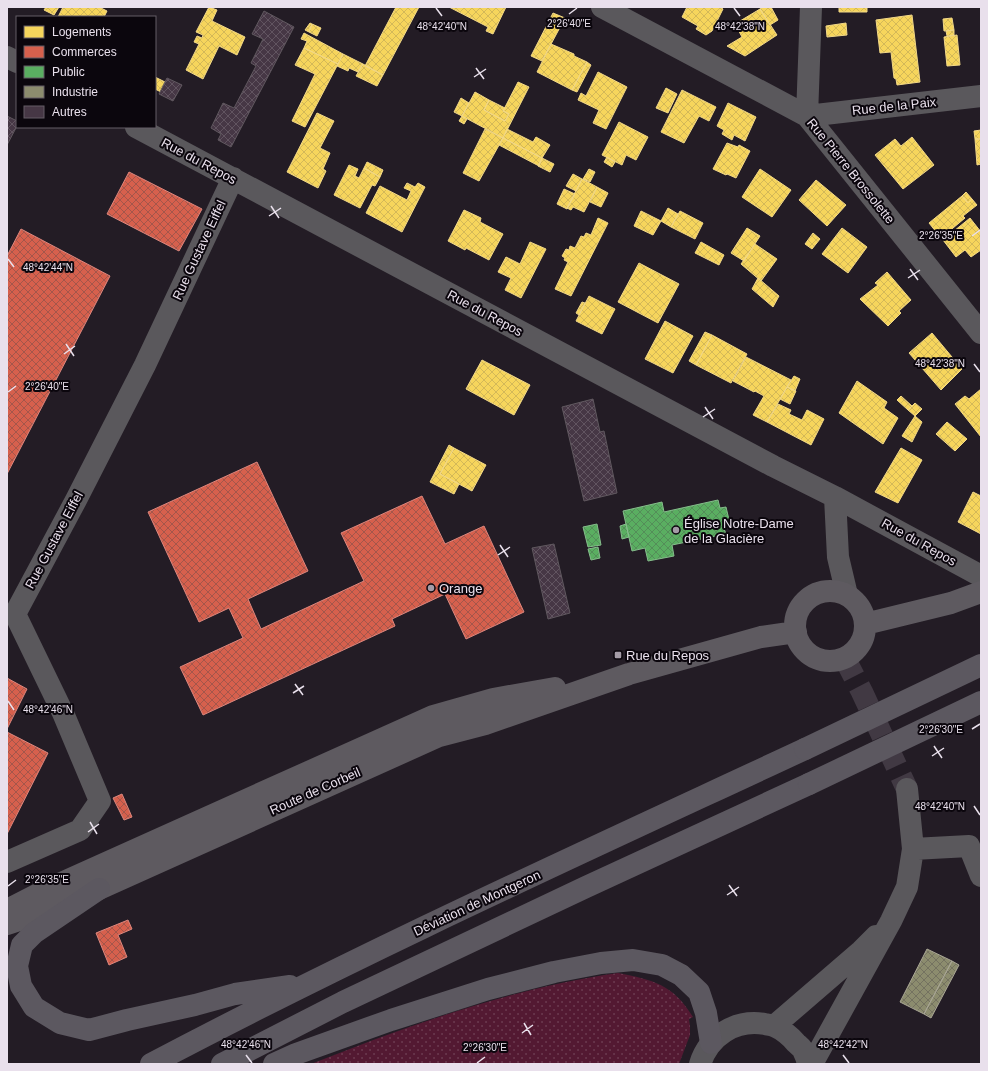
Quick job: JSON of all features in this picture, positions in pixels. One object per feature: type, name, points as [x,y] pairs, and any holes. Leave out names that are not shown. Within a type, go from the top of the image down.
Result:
[{"type":"main road","points":[[824,591],[836,591],[847,595],[856,603],[862,612],[865,624],[863,636],[858,646],[852,652],[844,657],[834,660],[823,660],[804,650],[798,641],[795,620],[798,610],[804,601],[813,594],[824,591]]},
{"type":"main road","points":[[865,624],[951,603],[981,592]]},
{"type":"main road","name":"Route de Corbeil","points":[[7,924],[43,912],[99,889],[439,736],[485,724],[629,674],[761,637],[796,632]]},
{"type":"main road","name":"Déviation de Montgeron","points":[[151,1064],[229,1023],[490,896],[806,749],[981,665]]},
{"type":"main road","name":"Route de Corbeil","points":[[7,910],[48,889],[433,716],[494,700],[629,674]]},
{"type":"main road","points":[[222,1064],[343,1002],[981,702]]},
{"type":"main road","points":[[99,889],[34,933],[22,945],[17,966],[21,986],[34,1007],[60,1023],[88,1030],[235,994],[310,983]]},
{"type":"main road","points":[[274,1064],[296,1054],[391,1020],[488,989],[554,972],[601,963],[633,960],[662,966],[681,975],[699,992],[706,1013],[711,1043]]},
{"type":"street","name":"Rue Pierre Brossolette","points":[[602,7],[807,116],[981,333]]},
{"type":"street","points":[[807,116],[811,7]]},
{"type":"street","points":[[7,57],[16,62]]},
{"type":"street","name":"Rue de la Paix","points":[[807,116],[981,96]]},
{"type":"street","name":"Rue du Repos","points":[[138,128],[773,466],[835,497],[981,576]]},
{"type":"street","name":"Rue Gustave Eiffel","points":[[7,862],[80,830],[100,801],[63,713],[15,614],[76,500],[145,364],[233,178]]},
{"type":"street","points":[[835,497],[838,557],[847,595]]},
{"type":"street","points":[[810,1064],[891,921],[907,887],[914,849],[907,788]]},
{"type":"street","points":[[914,849],[969,846],[981,876]]},
{"type":"street","points":[[774,1026],[861,951],[891,921]]},
{"type":"street","points":[[700,1064],[703,1055],[711,1043],[720,1034],[731,1028],[745,1024],[758,1023],[774,1026],[789,1035],[803,1050],[810,1064]]},
{"type":"shaded area","points":[[618,973],[652,981],[670,990],[678,997],[693,1017],[689,1019],[690,1035],[679,1064],[311,1064],[386,1035],[500,998],[539,988]]},
{"type":"building: Logements","points":[[46,7],[59,7],[54,15],[44,10]]},
{"type":"building: Logements","points":[[63,7],[99,7],[107,11],[104,16],[58,16]]},
{"type":"building: Logements","points":[[209,7],[217,10],[212,21],[245,37],[237,55],[219,46],[203,79],[186,70],[199,44],[194,42],[197,36],[202,38],[203,35],[196,32]]},
{"type":"building: Logements","points":[[396,7],[419,7],[383,75],[365,66]]},
{"type":"building: Logements","points":[[449,7],[506,7],[493,34],[486,31],[488,27]]},
{"type":"building: Logements","points":[[687,7],[720,7],[723,9],[712,31],[706,35],[696,29],[698,26],[682,17]]},
{"type":"building: Logements","points":[[763,7],[771,7],[778,20],[770,25],[760,9]]},
{"type":"building: Logements","points":[[839,7],[867,7],[867,12],[839,12]]},
{"type":"building: Logements","points":[[760,9],[777,35],[745,56],[727,46],[742,37],[735,24]]},
{"type":"building: Logements","points":[[553,13],[565,18],[542,61],[531,56]]},
{"type":"building: Logements","points":[[912,15],[920,82],[897,85],[896,79],[894,78],[891,52],[880,53],[876,20]]},
{"type":"building: Logements","points":[[952,18],[954,30],[944,31],[943,19]]},
{"type":"building: Logements","points":[[310,23],[312,24],[309,32],[305,30]]},
{"type":"building: Logements","points":[[846,23],[847,35],[827,37],[826,26]]},
{"type":"building: Logements","points":[[312,24],[321,28],[317,36],[309,32]]},
{"type":"building: Logements","points":[[954,30],[954,35],[947,36],[946,31]]},
{"type":"building: Logements","points":[[304,33],[343,54],[338,64],[304,48],[307,41],[301,39]]},
{"type":"building: Logements","points":[[957,35],[960,65],[947,66],[944,37]]},
{"type":"building: Logements","points":[[551,44],[574,54],[574,56],[587,62],[572,90],[537,72]]},
{"type":"building: Logements","points":[[304,48],[338,64],[305,127],[292,121],[315,74],[295,65]]},
{"type":"building: Logements","points":[[343,54],[363,64],[358,72],[349,68],[348,71],[337,66]]},
{"type":"building: Logements","points":[[587,62],[591,65],[577,92],[572,90]]},
{"type":"building: Logements","points":[[363,64],[383,75],[377,86],[356,76]]},
{"type":"building: Logements","points":[[598,72],[627,87],[606,129],[593,123],[599,110],[578,100],[581,93],[586,96]]},
{"type":"building: Logements","points":[[156,78],[165,82],[161,92],[156,90]]},
{"type":"building: Logements","points":[[518,82],[529,87],[503,138],[462,116],[475,92],[489,100],[484,110],[505,121],[509,114],[503,111]]},
{"type":"building: Logements","points":[[666,88],[677,94],[668,113],[656,108]]},
{"type":"building: Logements","points":[[682,90],[716,107],[709,121],[699,116],[684,143],[661,132]]},
{"type":"building: Logements","points":[[461,98],[469,103],[462,116],[454,112]]},
{"type":"building: Logements","points":[[489,100],[505,108],[503,111],[509,114],[505,121],[484,110]]},
{"type":"building: Logements","points":[[728,103],[756,117],[745,141],[734,135],[732,140],[722,134],[724,130],[717,126]]},
{"type":"building: Logements","points":[[317,113],[334,121],[320,148],[330,153],[323,169],[326,171],[318,188],[287,172]]},
{"type":"building: Logements","points":[[462,116],[467,119],[464,124],[459,121]]},
{"type":"building: Logements","points":[[619,122],[648,137],[636,160],[626,155],[622,165],[602,155]]},
{"type":"building: Logements","points":[[485,129],[503,138],[479,181],[463,173]]},
{"type":"building: Logements","points":[[507,129],[533,142],[536,137],[550,145],[542,158],[503,138]]},
{"type":"building: Logements","points":[[981,130],[981,139],[975,139],[974,131]]},
{"type":"building: Logements","points":[[912,137],[934,165],[903,189],[875,155],[895,139],[901,146]]},
{"type":"building: Logements","points":[[503,138],[542,158],[539,166],[499,145]]},
{"type":"building: Logements","points":[[975,139],[981,139],[981,164],[977,165]]},
{"type":"building: Logements","points":[[727,143],[738,147],[739,145],[750,151],[736,178],[713,169]]},
{"type":"building: Logements","points":[[607,157],[615,162],[612,167],[604,162]]},
{"type":"building: Logements","points":[[542,158],[554,164],[550,172],[538,166]]},
{"type":"building: Logements","points":[[367,162],[383,170],[380,177],[364,168]]},
{"type":"building: Logements","points":[[349,165],[358,169],[355,176],[359,178],[364,168],[380,177],[375,186],[372,185],[360,208],[334,195]]},
{"type":"building: Logements","points":[[589,169],[595,172],[590,182],[583,179]]},
{"type":"building: Logements","points":[[760,169],[791,190],[772,217],[742,197]]},
{"type":"building: Logements","points":[[573,174],[582,179],[576,191],[566,186]]},
{"type":"building: Logements","points":[[582,179],[597,187],[584,212],[573,207],[571,210],[567,208]]},
{"type":"building: Logements","points":[[816,180],[846,205],[827,226],[799,200]]},
{"type":"building: Logements","points":[[407,183],[415,187],[418,183],[425,187],[402,232],[366,213],[380,186],[407,200],[411,191],[404,188]]},
{"type":"building: Logements","points":[[597,187],[608,193],[601,207],[590,202]]},
{"type":"building: Logements","points":[[564,189],[575,194],[567,209],[557,204]]},
{"type":"building: Logements","points":[[966,192],[972,199],[968,203],[962,196]]},
{"type":"building: Logements","points":[[962,196],[968,203],[972,199],[977,205],[963,216],[965,218],[941,238],[929,223]]},
{"type":"building: Logements","points":[[668,208],[678,214],[671,227],[661,221]]},
{"type":"building: Logements","points":[[464,210],[481,218],[480,222],[503,234],[489,260],[466,248],[465,250],[448,241]]},
{"type":"building: Logements","points":[[641,211],[661,221],[653,235],[634,226]]},
{"type":"building: Logements","points":[[680,211],[703,223],[695,239],[671,227]]},
{"type":"building: Logements","points":[[598,218],[608,223],[571,296],[555,289],[568,262],[564,260],[565,258],[562,256],[566,249],[569,250],[570,246],[575,248],[581,236],[584,237],[586,233],[591,235]]},
{"type":"building: Logements","points":[[970,218],[981,232],[981,250],[971,257],[965,250],[956,257],[943,240]]},
{"type":"building: Logements","points":[[747,228],[760,236],[744,261],[731,253]]},
{"type":"building: Logements","points":[[842,228],[867,247],[848,273],[822,254]]},
{"type":"building: Logements","points":[[813,233],[820,239],[812,249],[805,244]]},
{"type":"building: Logements","points":[[530,242],[546,249],[521,298],[505,290],[511,278],[498,272],[506,257],[520,264]]},
{"type":"building: Logements","points":[[701,242],[724,255],[719,265],[695,253]]},
{"type":"building: Logements","points":[[755,244],[777,259],[761,281],[741,264]]},
{"type":"building: Logements","points":[[639,263],[679,284],[658,323],[618,302]]},
{"type":"building: Logements","points":[[887,272],[911,300],[899,311],[901,313],[888,326],[860,299],[878,285],[875,283]]},
{"type":"building: Logements","points":[[758,278],[779,296],[773,307],[752,289]]},
{"type":"building: Logements","points":[[589,296],[615,309],[602,334],[576,321]]},
{"type":"building: Logements","points":[[582,302],[585,303],[579,315],[576,313]]},
{"type":"building: Logements","points":[[665,321],[693,336],[673,373],[645,359]]},
{"type":"building: Logements","points":[[705,332],[712,335],[696,365],[689,361]]},
{"type":"building: Logements","points":[[932,333],[962,369],[941,390],[909,353]]},
{"type":"building: Logements","points":[[712,335],[747,354],[731,383],[696,365]]},
{"type":"building: Logements","points":[[746,357],[791,380],[767,422],[753,415],[764,396],[733,381]]},
{"type":"building: Logements","points":[[482,360],[530,385],[514,415],[466,389]]},
{"type":"building: Logements","points":[[794,376],[800,379],[795,391],[787,387]]},
{"type":"building: Logements","points":[[857,381],[887,402],[884,408],[898,418],[883,444],[839,413]]},
{"type":"building: Logements","points":[[787,387],[796,391],[790,404],[780,399]]},
{"type":"building: Logements","points":[[981,389],[981,437],[955,404],[965,396],[969,399]]},
{"type":"building: Logements","points":[[901,396],[912,406],[908,410],[897,400]]},
{"type":"building: Logements","points":[[915,403],[922,409],[915,416],[908,410]]},
{"type":"building: Logements","points":[[778,404],[791,410],[789,414],[802,420],[807,410],[824,419],[811,445],[767,422]]},
{"type":"building: Logements","points":[[915,416],[922,422],[912,442],[902,436]]},
{"type":"building: Logements","points":[[947,422],[967,439],[955,451],[936,434]]},
{"type":"building: Logements","points":[[449,445],[454,448],[440,474],[459,484],[454,494],[430,482]]},
{"type":"building: Logements","points":[[454,448],[486,465],[472,491],[440,474]]},
{"type":"building: Logements","points":[[901,448],[922,460],[898,503],[875,492]]},
{"type":"building: Logements","points":[[973,492],[981,496],[981,534],[958,522]]},
{"type":"building: Commerces","points":[[129,172],[202,209],[179,251],[107,214]]},
{"type":"building: Commerces","points":[[21,229],[110,276],[7,474],[7,256]]},
{"type":"building: Commerces","name":"Orange","points":[[257,462],[308,571],[248,599],[261,629],[364,581],[341,533],[422,496],[445,544],[484,526],[524,612],[466,639],[445,594],[392,619],[395,626],[203,715],[180,667],[243,638],[229,608],[199,622],[148,512]]},
{"type":"building: Commerces","points":[[7,678],[27,689],[7,729]]},
{"type":"building: Commerces","points":[[7,732],[48,753],[7,834]]},
{"type":"building: Commerces","points":[[122,794],[132,817],[124,820],[113,798]]},
{"type":"building: Commerces","points":[[128,920],[132,929],[118,935],[127,957],[109,965],[96,933]]},
{"type":"building: Public","name":"Église Notre-Dame de la Glacière","points":[[718,500],[720,508],[726,507],[730,524],[723,526],[726,534],[672,545],[674,556],[648,561],[645,548],[632,551],[623,511],[662,502],[664,512]]},
{"type":"building: Public","points":[[597,524],[601,545],[588,547],[583,527]]},
{"type":"building: Public","points":[[626,524],[629,537],[622,539],[620,526]]},
{"type":"building: Public","points":[[598,547],[600,558],[591,560],[588,549]]},
{"type":"building: Industrie","points":[[927,949],[952,961],[924,1014],[900,1002]]},
{"type":"building: Industrie","points":[[952,961],[959,965],[931,1018],[924,1014]]},
{"type":"building: Autres","points":[[264,11],[294,27],[231,147],[218,140],[221,134],[211,128],[223,103],[234,108],[256,66],[251,63],[263,39],[252,34]]},
{"type":"building: Autres","points":[[167,78],[182,85],[173,101],[159,94]]},
{"type":"building: Autres","points":[[7,116],[16,120],[16,128],[7,145]]},
{"type":"building: Autres","points":[[593,399],[600,432],[604,431],[617,493],[584,501],[562,407]]},
{"type":"building: Autres","points":[[554,544],[570,613],[548,619],[532,548]]},
{"type":"tunnel","points":[[844,657],[907,789]]},
{"type":"place","name":"Église Notre-Dame de la Glacière","points":[[676,530]]},
{"type":"place","name":"Orange","points":[[431,588]]},
{"type":"place","name":"Rue du Repos","points":[[618,655]]}]
